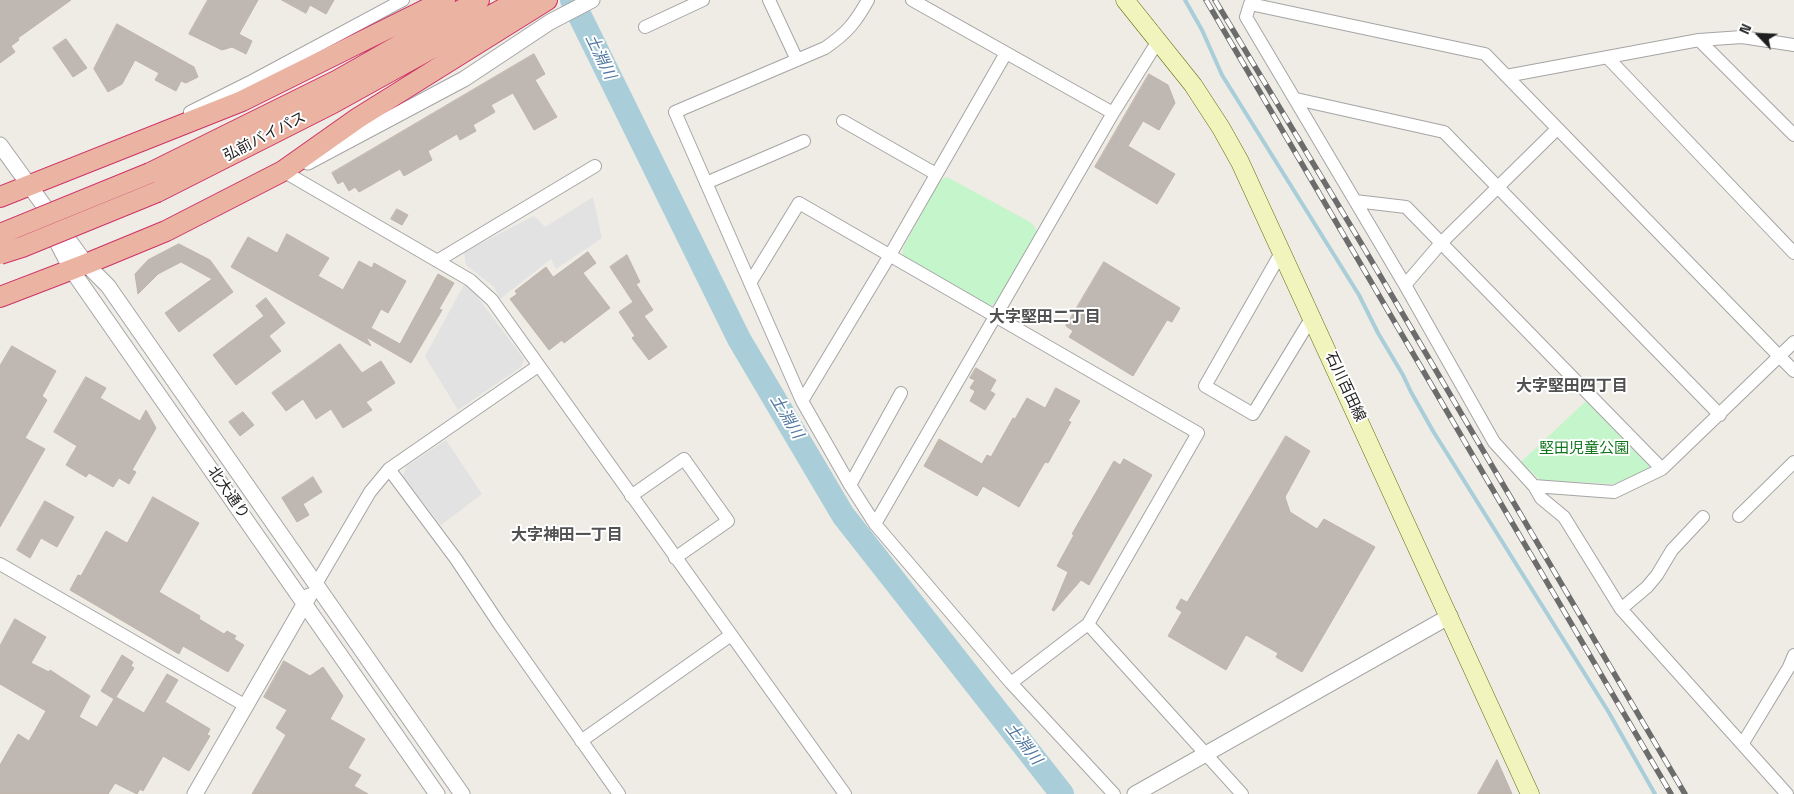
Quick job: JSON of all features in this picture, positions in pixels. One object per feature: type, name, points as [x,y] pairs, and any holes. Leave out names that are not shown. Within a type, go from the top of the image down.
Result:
[{"type":"highway","points":[[0,197],[242,101],[445,0]]},
{"type":"highway","name":"弘前バイパス","points":[[0,234],[150,173],[338,80],[479,0]]},
{"type":"highway","name":"弘前バイパス","points":[[0,254],[22,247],[157,192],[333,103],[519,0]]},
{"type":"highway","points":[[0,297],[166,231],[283,171],[358,118],[543,2]]},
{"type":"main road","name":"石川百田線","points":[[1125,0],[1193,85],[1240,162],[1450,616],[1530,794]]},
{"type":"street","points":[[112,152],[254,80],[403,0]]},
{"type":"street","points":[[283,171],[314,160],[353,137],[464,79],[550,22],[592,0]]},
{"type":"street","points":[[645,27],[703,0]]},
{"type":"street","points":[[769,0],[797,60]]},
{"type":"street","points":[[868,0],[856,21],[840,38],[825,48],[675,112],[802,401],[850,486],[875,524],[1011,683],[1114,794]]},
{"type":"street","points":[[912,0],[1113,113]]},
{"type":"street","points":[[1787,794],[1621,609],[1564,517],[1541,498],[1534,486],[1494,442],[1405,285],[1246,17],[1250,4],[1485,54],[1794,371]]},
{"type":"street","points":[[1506,76],[1699,40],[1742,37],[1794,45]]},
{"type":"street","points":[[1699,40],[1794,135]]},
{"type":"street","points":[[875,524],[1113,113],[1158,41]]},
{"type":"street","points":[[802,401],[890,255],[1006,53]]},
{"type":"street","points":[[1607,57],[1794,253]]},
{"type":"street","points":[[1296,100],[1444,132],[1720,414]]},
{"type":"street","points":[[843,121],[936,174]]},
{"type":"street","points":[[1405,285],[1440,243],[1557,129]]},
{"type":"street","points":[[706,183],[804,141]]},
{"type":"street","name":"北大通り","points":[[0,145],[29,186],[79,267],[305,604],[437,794]]},
{"type":"street","points":[[438,261],[595,166]]},
{"type":"street","points":[[283,171],[470,280],[492,300],[845,794]]},
{"type":"street","points":[[1355,201],[1406,207],[1662,469]]},
{"type":"street","points":[[750,283],[798,202],[1198,433],[1088,624],[1011,683]]},
{"type":"street","points":[[1282,251],[1205,386],[1252,414],[1312,317]]},
{"type":"street","points":[[79,267],[108,286],[462,794]]},
{"type":"street","points":[[1534,486],[1614,492],[1662,469],[1794,342]]},
{"type":"street","points":[[195,794],[370,492],[389,469],[538,366]]},
{"type":"street","points":[[850,486],[901,393]]},
{"type":"street","points":[[631,496],[684,459],[728,522],[675,558]]},
{"type":"street","points":[[1739,516],[1794,462]]},
{"type":"street","points":[[389,469],[456,559],[619,794]]},
{"type":"street","points":[[1621,609],[1647,587],[1657,575],[1672,550],[1703,517]]},
{"type":"street","points":[[0,564],[246,706]]},
{"type":"street","points":[[1135,794],[1450,616]]},
{"type":"street","points":[[1088,624],[1242,794]]},
{"type":"street","points":[[581,741],[731,635]]},
{"type":"street","points":[[1743,743],[1794,655]]},
{"type":"green space","points":[[947,177],[1030,222],[1035,227],[1037,233],[998,303],[990,306],[903,256],[903,248],[940,180]]},
{"type":"green space","name":"堅田児童公園","points":[[1586,401],[1651,468],[1614,484],[1540,480],[1521,462]]},
{"type":"shaded area","points":[[593,197],[602,238],[556,269],[551,259],[500,299],[494,287],[466,265],[464,252],[534,216],[545,227]]},
{"type":"shaded area","points":[[465,283],[524,359],[521,367],[458,410],[425,356]]},
{"type":"shaded area","points":[[446,440],[482,494],[441,525],[403,476],[407,466]]},
{"type":"building","points":[[0,0],[71,0],[18,38],[19,40],[11,46],[15,52],[0,63]]},
{"type":"building","points":[[208,0],[258,0],[239,34],[252,41],[246,54],[232,47],[222,50],[189,34]]},
{"type":"building","points":[[282,0],[334,0],[326,14],[310,5],[306,13]]},
{"type":"building","points":[[117,24],[194,67],[198,77],[186,83],[181,81],[176,91],[155,80],[159,73],[135,60],[122,84],[108,92],[94,69]]},
{"type":"building","points":[[66,39],[87,68],[73,77],[53,48]]},
{"type":"building","points":[[534,54],[545,74],[535,80],[557,117],[534,130],[513,93],[491,105],[495,112],[473,125],[476,131],[460,140],[457,134],[428,151],[432,160],[404,176],[400,169],[359,192],[355,187],[349,191],[343,181],[338,184],[332,173]]},
{"type":"building","points":[[1149,74],[1168,85],[1175,103],[1159,130],[1143,121],[1128,146],[1175,174],[1157,204],[1095,167]]},
{"type":"building","points":[[397,209],[408,215],[402,225],[391,219]]},
{"type":"building","points":[[287,234],[329,258],[318,276],[343,290],[359,261],[372,268],[374,263],[406,281],[388,313],[381,309],[371,328],[400,344],[438,274],[454,283],[439,309],[442,310],[411,363],[366,337],[371,346],[231,267],[248,237],[277,253]]},
{"type":"building","points":[[179,244],[210,260],[233,292],[179,332],[165,313],[212,279],[181,262],[158,274],[138,294],[135,274],[148,260]]},
{"type":"building","points":[[588,252],[596,263],[583,273],[610,308],[564,343],[562,340],[549,350],[510,299],[517,294],[515,291],[546,267],[553,277]]},
{"type":"building","points":[[627,255],[640,282],[636,284],[653,310],[644,316],[667,347],[649,360],[632,338],[635,336],[619,312],[633,302],[610,267]]},
{"type":"building","points":[[1104,262],[1180,308],[1172,322],[1167,320],[1133,376],[1069,337],[1073,331],[1066,326]]},
{"type":"building","points":[[266,298],[285,323],[269,336],[281,351],[236,385],[213,355],[264,316],[256,306]]},
{"type":"building","points":[[340,344],[362,373],[381,361],[395,383],[366,402],[372,410],[343,428],[331,409],[316,419],[303,399],[286,411],[272,393]]},
{"type":"building","points":[[12,346],[56,371],[42,396],[47,400],[25,438],[45,449],[0,527],[0,366]]},
{"type":"building","points":[[976,368],[996,380],[990,391],[995,394],[985,410],[970,401],[975,391],[970,388],[975,380],[970,378]]},
{"type":"building","points":[[86,377],[106,388],[100,398],[140,421],[146,410],[156,428],[132,470],[136,472],[129,484],[119,478],[113,487],[89,473],[86,477],[66,465],[77,446],[54,432]]},
{"type":"building","points":[[1056,388],[1080,401],[1068,421],[1071,422],[1048,463],[1045,462],[1019,507],[983,486],[977,496],[924,466],[939,439],[982,464],[987,455],[991,457],[1013,418],[1015,419],[1027,398],[1045,408]]},
{"type":"building","points":[[243,412],[254,425],[240,436],[229,422]]},
{"type":"building","points":[[1286,436],[1310,451],[1285,497],[1290,512],[1317,529],[1324,519],[1375,547],[1302,672],[1276,657],[1278,653],[1246,635],[1226,670],[1168,636],[1182,612],[1176,608],[1181,599],[1187,602]]},
{"type":"building","points":[[1124,459],[1152,475],[1089,585],[1081,580],[1054,611],[1052,610],[1068,572],[1057,566],[1074,535],[1072,534],[1114,461],[1120,465]]},
{"type":"building","points":[[313,477],[322,492],[303,504],[309,515],[297,522],[282,498]]},
{"type":"building","points":[[153,497],[199,523],[159,592],[200,616],[199,619],[224,634],[227,631],[236,636],[234,639],[244,645],[228,672],[183,646],[179,654],[70,590],[78,575],[81,576],[106,531],[127,543]]},
{"type":"building","points":[[45,501],[74,517],[57,547],[41,538],[30,558],[17,550]]},
{"type":"building","points":[[15,619],[46,637],[31,663],[49,672],[50,670],[90,696],[79,717],[97,727],[114,699],[101,691],[122,655],[133,662],[131,666],[134,668],[116,697],[144,713],[167,674],[178,680],[165,702],[210,729],[207,735],[210,736],[189,771],[163,756],[143,791],[140,789],[137,794],[115,783],[108,794],[0,794],[0,765],[18,734],[29,741],[46,711],[0,684],[0,646]]},
{"type":"building","points":[[284,661],[310,676],[323,667],[343,696],[330,719],[365,739],[348,768],[361,775],[354,786],[368,794],[252,794],[286,735],[276,728],[287,710],[264,697]]},
{"type":"building","points":[[1497,760],[1512,794],[1478,794]]},
{"type":"waterway","name":"土淵川","points":[[572,0],[739,339],[843,515],[1062,794]]},
{"type":"waterway","points":[[1185,0],[1202,30],[1222,75],[1359,295],[1433,431],[1608,711],[1655,794]]},
{"type":"railway","points":[[1206,0],[1671,794]]},
{"type":"railway","points":[[1215,0],[1361,243],[1685,794]]},
{"type":"district","name":"大字堅田二丁目","points":[[1045,318]]},
{"type":"district","name":"大字堅田四丁目","points":[[1572,387]]},
{"type":"district","name":"大字神田一丁目","points":[[567,536]]}]
